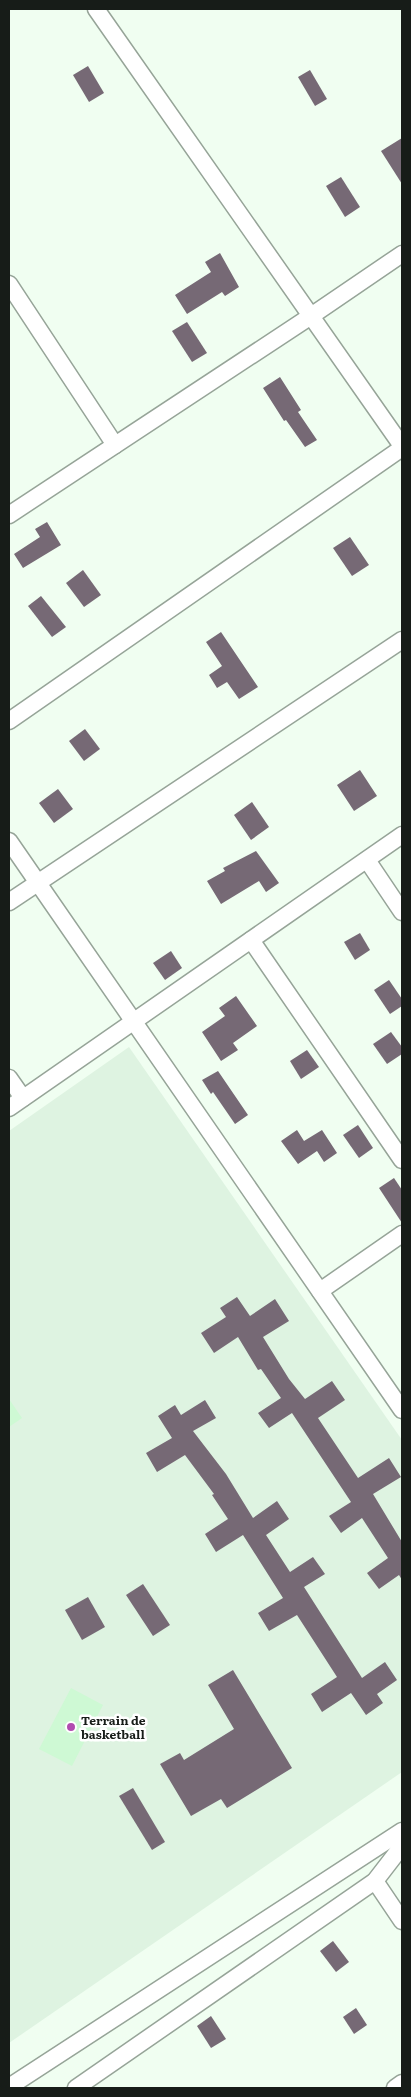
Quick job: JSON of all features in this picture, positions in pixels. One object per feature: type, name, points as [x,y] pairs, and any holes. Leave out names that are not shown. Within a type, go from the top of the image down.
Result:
[{"type":"street","points":[[9,721],[402,447],[96,9]]},
{"type":"street","points":[[9,515],[402,254]]},
{"type":"street","points":[[9,284],[115,445]]},
{"type":"street","points":[[9,902],[402,640]]},
{"type":"street","points":[[9,1108],[402,835]]},
{"type":"street","points":[[9,841],[402,1410]]},
{"type":"street","points":[[366,860],[402,912]]},
{"type":"street","points":[[251,940],[402,1160]]},
{"type":"street","points":[[9,1078],[23,1098]]},
{"type":"street","points":[[320,1291],[402,1234]]},
{"type":"street","points":[[9,2087],[402,1832]]},
{"type":"street","points":[[76,2088],[375,1881],[402,1846]]},
{"type":"street","points":[[375,1881],[402,1921]]},
{"type":"street","points":[[395,2088],[402,2083]]},
{"type":"shaded area","points":[[129,1047],[402,1440],[402,1772],[9,2043],[9,1131]]},
{"type":"green space","points":[[9,1399],[22,1418],[9,1427]]},
{"type":"green space","name":"Terrain de basketball","points":[[71,1688],[103,1705],[72,1766],[39,1749]]},
{"type":"building","points":[[88,66],[104,93],[89,102],[73,75]]},
{"type":"building","points":[[310,70],[327,99],[315,106],[298,77]]},
{"type":"building","points":[[402,138],[402,184],[381,151]]},
{"type":"building","points":[[341,177],[360,207],[345,217],[326,186]]},
{"type":"building","points":[[220,253],[239,287],[225,296],[222,292],[187,314],[175,295],[211,272],[205,262]]},
{"type":"building","points":[[187,322],[207,353],[192,362],[172,331]]},
{"type":"building","points":[[280,377],[301,410],[298,412],[317,440],[305,447],[286,420],[284,421],[263,388]]},
{"type":"building","points":[[47,522],[61,545],[23,568],[14,554],[40,537],[35,529]]},
{"type":"building","points":[[350,537],[369,565],[352,576],[333,548]]},
{"type":"building","points":[[83,570],[101,595],[84,607],[66,583]]},
{"type":"building","points":[[41,596],[66,627],[52,637],[28,606]]},
{"type":"building","points":[[221,632],[258,687],[239,699],[227,682],[217,688],[209,675],[222,666],[206,642]]},
{"type":"building","points":[[85,729],[100,749],[84,761],[69,741]]},
{"type":"building","points":[[360,770],[377,796],[354,811],[337,785]]},
{"type":"building","points":[[58,789],[73,809],[54,823],[39,803]]},
{"type":"building","points":[[252,802],[269,827],[251,840],[234,815]]},
{"type":"building","points":[[256,851],[279,883],[266,892],[259,881],[221,904],[207,881],[225,871],[223,868]]},
{"type":"building","points":[[360,933],[370,950],[355,960],[344,942]]},
{"type":"building","points":[[171,951],[182,968],[165,980],[153,963]]},
{"type":"building","points":[[389,980],[402,999],[402,1006],[390,1014],[374,990]]},
{"type":"building","points":[[236,996],[257,1026],[233,1043],[238,1050],[221,1061],[202,1032],[225,1016],[219,1008]]},
{"type":"building","points":[[391,1032],[402,1047],[402,1054],[387,1064],[373,1044]]},
{"type":"building","points":[[307,1050],[319,1067],[301,1079],[290,1061]]},
{"type":"building","points":[[218,1071],[248,1115],[235,1124],[213,1092],[211,1094],[202,1080]]},
{"type":"building","points":[[358,1125],[373,1148],[359,1158],[343,1135]]},
{"type":"building","points":[[297,1130],[304,1141],[322,1130],[337,1153],[324,1162],[317,1151],[298,1164],[281,1141]]},
{"type":"building","points":[[394,1178],[402,1190],[402,1223],[379,1188]]},
{"type":"building","points":[[237,1297],[250,1316],[275,1299],[289,1321],[263,1337],[289,1379],[305,1399],[332,1381],[345,1400],[318,1418],[358,1478],[389,1458],[401,1477],[373,1494],[402,1542],[402,1580],[399,1575],[379,1589],[367,1573],[388,1558],[362,1518],[341,1533],[329,1516],[351,1502],[292,1413],[269,1428],[258,1413],[281,1398],[261,1369],[258,1370],[238,1337],[214,1353],[201,1333],[226,1317],[220,1308]]},
{"type":"building","points":[[205,1400],[216,1418],[193,1431],[226,1474],[253,1518],[277,1501],[289,1519],[266,1535],[290,1572],[313,1557],[325,1574],[304,1587],[362,1678],[385,1662],[397,1680],[377,1694],[383,1703],[366,1715],[351,1693],[322,1712],[311,1694],[337,1677],[297,1615],[269,1631],[258,1613],[283,1598],[243,1535],[216,1552],[205,1534],[228,1519],[212,1495],[214,1494],[185,1455],[157,1472],[146,1453],[172,1438],[158,1416],[175,1405],[181,1415]]},
{"type":"building","points":[[143,1584],[170,1625],[153,1636],[126,1595]]},
{"type":"building","points":[[88,1597],[105,1627],[82,1640],[65,1610]]},
{"type":"building","points":[[233,1670],[292,1768],[227,1808],[221,1799],[191,1816],[160,1764],[180,1753],[184,1760],[234,1729],[208,1685]]},
{"type":"building","points":[[133,1788],[165,1842],[152,1850],[119,1796]]},
{"type":"building","points":[[333,1941],[349,1962],[336,1972],[320,1951]]},
{"type":"building","points":[[356,2008],[367,2025],[354,2034],[343,2017]]},
{"type":"building","points":[[211,2016],[226,2039],[211,2048],[197,2026]]},
{"type":"place","name":"Terrain de basketball","points":[[71,1727]]}]
